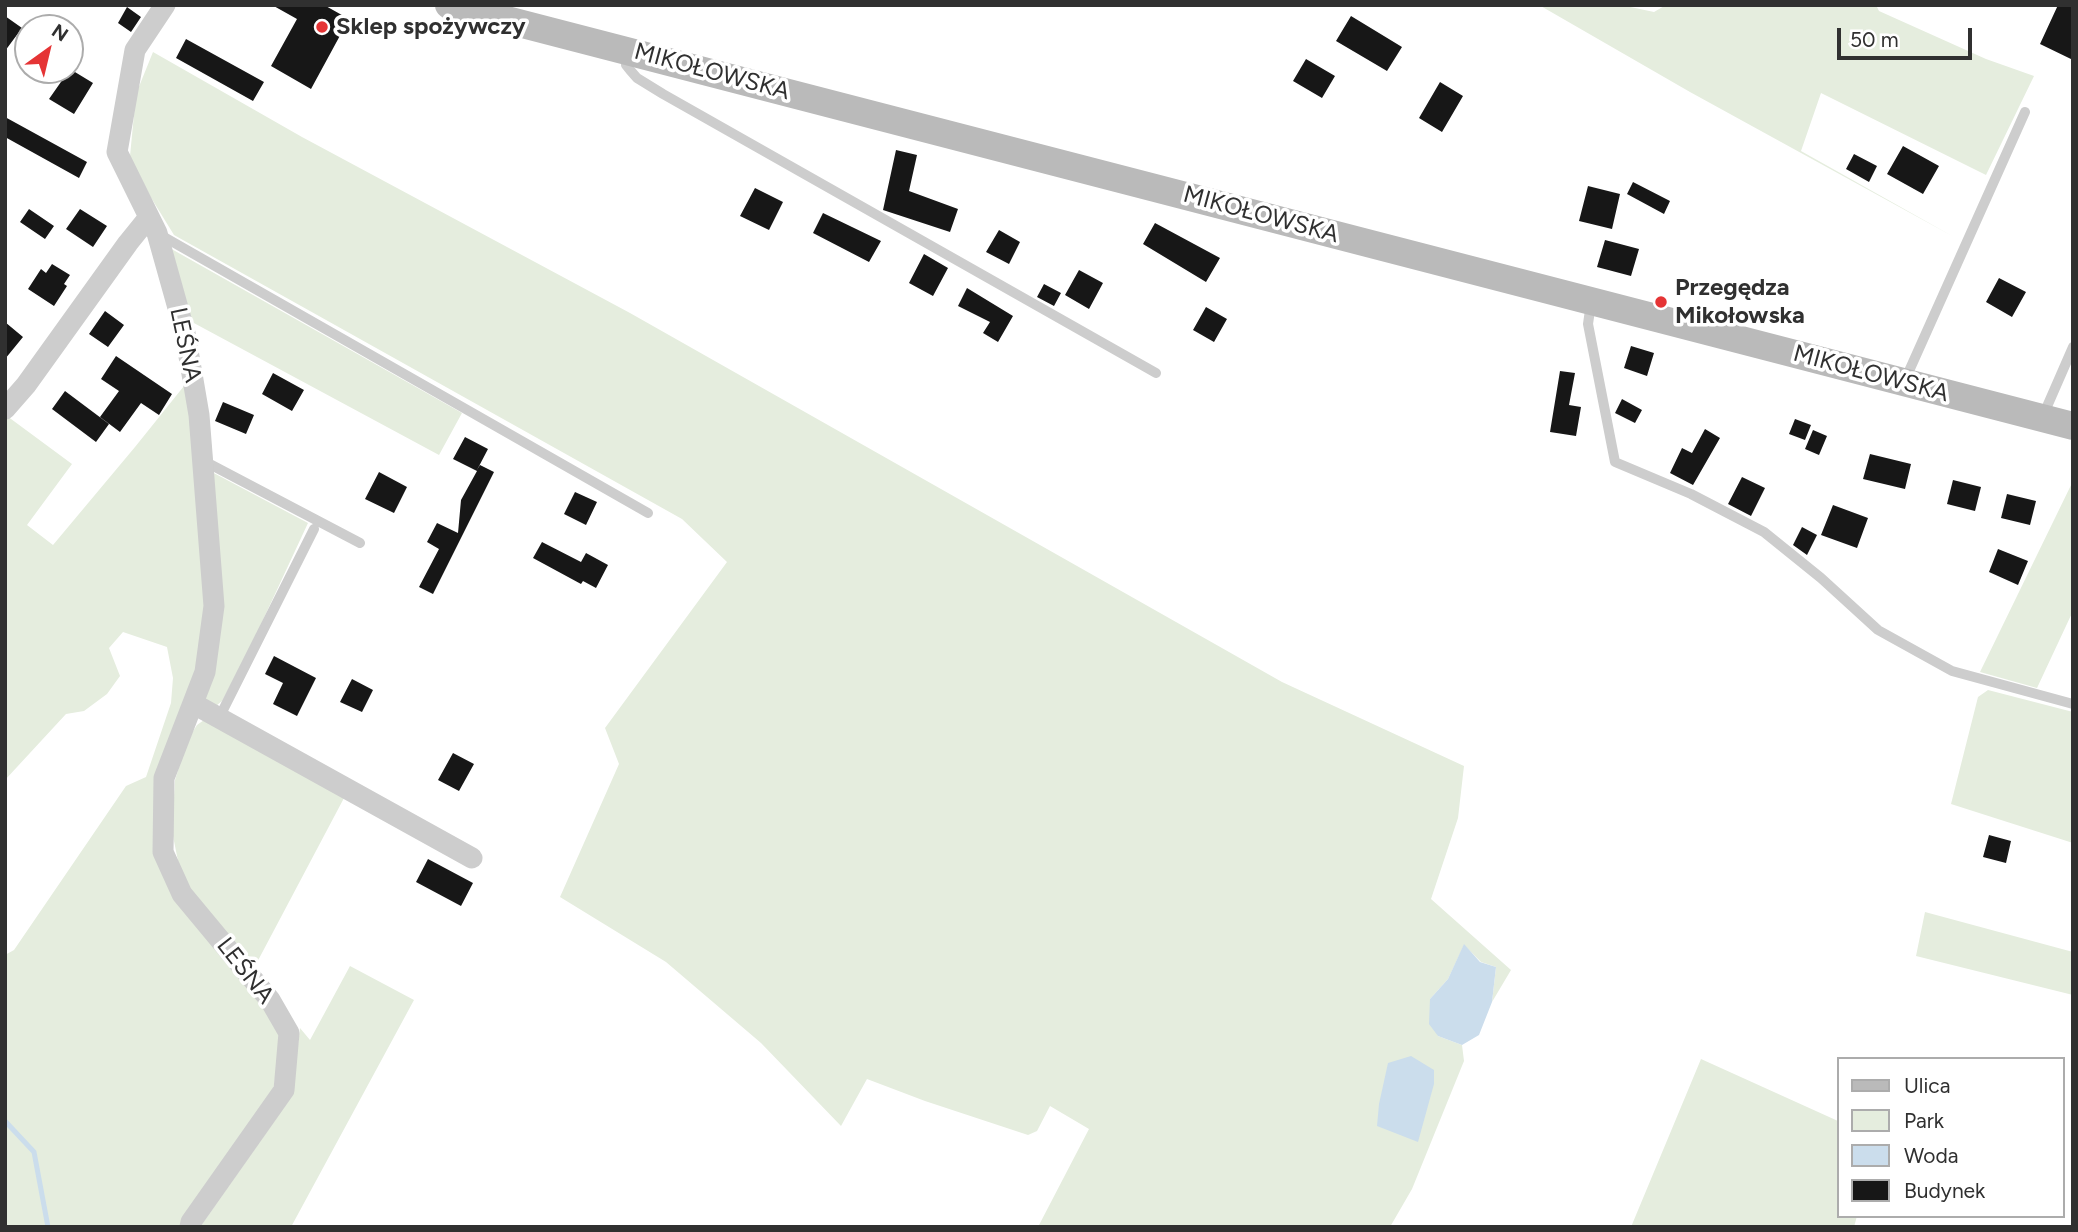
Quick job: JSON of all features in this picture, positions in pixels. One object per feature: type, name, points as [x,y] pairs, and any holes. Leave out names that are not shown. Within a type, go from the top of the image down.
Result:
[{"type":"main road","name":"MIKOŁOWSKA","points":[[449,5],[2073,426]]},
{"type":"street","name":"LEŚNA","points":[[165,5],[135,50],[117,152],[153,225],[185,333],[199,415],[214,606],[205,672],[164,778],[163,852],[182,894],[270,1000],[289,1033],[284,1090],[190,1227]]},
{"type":"street","points":[[5,410],[128,243],[153,225]]},
{"type":"street","points":[[194,704],[472,858]]},
{"type":"lane","points":[[629,51],[626,65],[637,78],[663,94],[1156,373]]},
{"type":"lane","points":[[1904,383],[2025,112]]},
{"type":"lane","points":[[153,225],[648,513]]},
{"type":"lane","points":[[1592,300],[1588,324],[1615,463],[1690,494],[1764,532],[1821,578],[1878,630],[1952,671],[2073,704]]},
{"type":"lane","points":[[2042,418],[2073,347]]},
{"type":"lane","points":[[202,460],[360,543]]},
{"type":"lane","points":[[219,718],[314,530]]},
{"type":"green space","points":[[1539,5],[1621,5],[1654,12],[1666,5],[1876,5],[1879,11],[1986,59],[2034,76],[1986,175],[1821,93],[1801,151],[1954,237],[1690,92]]},
{"type":"green space","points":[[153,52],[302,137],[630,313],[1282,682],[1464,766],[1458,818],[1431,899],[1511,970],[1492,1002],[1496,967],[1481,962],[1464,945],[1448,979],[1430,999],[1438,1036],[1462,1045],[1464,1061],[1412,1189],[1390,1227],[1038,1227],[1089,1129],[1050,1106],[1037,1131],[1028,1135],[867,1079],[841,1126],[761,1043],[666,962],[560,897],[619,764],[605,728],[727,562],[682,519],[174,235],[130,156],[136,94]]},
{"type":"green space","points":[[168,247],[462,413],[439,455],[192,322]]},
{"type":"green space","points":[[188,381],[205,609],[200,665],[156,856],[265,1003],[281,1033],[273,1093],[183,1227],[5,1227],[5,955],[14,950],[126,786],[146,777],[171,703],[173,678],[167,647],[123,632],[109,648],[120,676],[107,694],[84,711],[66,714],[5,780],[5,418],[7,416],[72,464],[27,525],[53,545]]},
{"type":"green space","points":[[210,471],[308,523],[249,650],[222,701],[216,706],[205,701]]},
{"type":"green space","points":[[2073,481],[2073,611],[2037,688],[1980,672]]},
{"type":"green space","points":[[1988,690],[2073,712],[2073,843],[1951,804],[1978,697]]},
{"type":"green space","points":[[204,720],[344,798],[254,968],[187,885],[178,861],[172,831],[175,780],[188,739],[197,725]]},
{"type":"green space","points":[[1925,912],[2073,952],[2073,995],[1916,956]]},
{"type":"green space","points":[[350,966],[414,1000],[291,1227],[200,1227],[292,1096],[300,1028],[310,1040]]},
{"type":"green space","points":[[1701,1059],[1836,1120],[1836,1218],[1856,1218],[1854,1227],[1631,1227]]},
{"type":"water","points":[[1464,944],[1480,962],[1496,967],[1492,1002],[1479,1035],[1462,1045],[1438,1036],[1429,1024],[1430,999],[1448,979]]},
{"type":"water","points":[[1411,1056],[1434,1070],[1434,1084],[1418,1142],[1377,1126],[1388,1063]]},
{"type":"building","points":[[272,5],[324,5],[349,19],[311,89],[271,66],[297,19]]},
{"type":"building","points":[[2058,5],[2073,5],[2073,60],[2040,44]]},
{"type":"building","points":[[127,7],[141,17],[131,32],[118,23]]},
{"type":"building","points":[[5,16],[14,22],[14,39],[5,51]]},
{"type":"building","points":[[1351,16],[1402,47],[1387,71],[1336,41]]},
{"type":"building","points":[[186,39],[264,82],[253,101],[176,58]]},
{"type":"building","points":[[1306,59],[1335,76],[1322,98],[1293,81]]},
{"type":"building","points":[[84,78],[93,83],[74,114],[49,99],[60,84],[84,84]]},
{"type":"building","points":[[1440,82],[1463,96],[1442,132],[1419,118]]},
{"type":"building","points":[[5,117],[87,162],[79,178],[5,137]]},
{"type":"building","points":[[1903,146],[1939,166],[1923,194],[1887,174]]},
{"type":"building","points":[[896,150],[917,155],[909,191],[958,209],[950,232],[883,210]]},
{"type":"building","points":[[1854,154],[1877,166],[1869,182],[1846,169]]},
{"type":"building","points":[[1633,182],[1670,201],[1664,214],[1627,194]]},
{"type":"building","points":[[1588,186],[1620,194],[1612,229],[1579,221]]},
{"type":"building","points":[[755,188],[783,202],[769,230],[740,216]]},
{"type":"building","points":[[29,209],[54,226],[45,239],[20,222]]},
{"type":"building","points":[[80,209],[107,226],[93,247],[66,229]]},
{"type":"building","points":[[823,213],[881,241],[869,262],[813,233]]},
{"type":"building","points":[[1155,223],[1220,258],[1206,282],[1143,244]]},
{"type":"building","points":[[999,230],[1020,242],[1009,264],[986,252]]},
{"type":"building","points":[[1605,240],[1639,249],[1631,276],[1597,267]]},
{"type":"building","points":[[924,254],[948,268],[933,296],[909,283]]},
{"type":"building","points":[[52,264],[70,275],[64,284],[67,286],[54,306],[28,289],[41,269],[46,273]]},
{"type":"building","points":[[1079,270],[1103,283],[1089,309],[1065,295]]},
{"type":"building","points":[[1999,278],[2026,292],[2012,317],[1986,302]]},
{"type":"building","points":[[1044,284],[1061,293],[1054,306],[1037,297]]},
{"type":"building","points":[[967,288],[1013,316],[998,342],[983,333],[990,322],[958,306]]},
{"type":"building","points":[[1206,307],[1227,319],[1214,342],[1193,330]]},
{"type":"building","points":[[105,311],[124,325],[108,347],[89,334]]},
{"type":"building","points":[[5,322],[23,337],[5,359]]},
{"type":"building","points":[[1631,346],[1654,353],[1647,376],[1624,368]]},
{"type":"building","points":[[116,356],[172,394],[159,415],[141,403],[120,432],[100,417],[119,391],[101,379]]},
{"type":"building","points":[[1560,371],[1575,373],[1569,405],[1581,407],[1576,436],[1550,432]]},
{"type":"building","points":[[273,373],[304,390],[292,411],[262,394]]},
{"type":"building","points":[[65,391],[109,424],[96,442],[52,409]]},
{"type":"building","points":[[1622,399],[1642,410],[1635,423],[1615,413]]},
{"type":"building","points":[[223,402],[254,415],[246,434],[215,421]]},
{"type":"building","points":[[1795,419],[1811,425],[1805,440],[1789,434]]},
{"type":"building","points":[[1705,429],[1720,438],[1693,485],[1670,473],[1682,448],[1692,453]]},
{"type":"building","points":[[1813,430],[1827,436],[1819,455],[1805,449]]},
{"type":"building","points":[[465,437],[488,449],[477,470],[480,465],[494,472],[433,594],[419,587],[439,549],[427,542],[437,523],[458,533],[461,500],[477,471],[453,459]]},
{"type":"building","points":[[1870,454],[1911,464],[1905,489],[1863,479]]},
{"type":"building","points":[[379,472],[407,487],[394,513],[365,499]]},
{"type":"building","points":[[1742,477],[1765,488],[1751,516],[1728,504]]},
{"type":"building","points":[[1953,480],[1981,487],[1975,511],[1947,504]]},
{"type":"building","points":[[575,492],[597,502],[586,525],[564,514]]},
{"type":"building","points":[[2007,494],[2036,501],[2030,525],[2001,518]]},
{"type":"building","points":[[1833,505],[1868,518],[1857,548],[1821,535]]},
{"type":"building","points":[[1802,527],[1817,535],[1807,555],[1793,545]]},
{"type":"building","points":[[542,542],[581,562],[586,553],[608,565],[596,588],[583,581],[581,584],[533,558]]},
{"type":"building","points":[[1998,549],[2028,561],[2018,585],[1989,572]]},
{"type":"building","points":[[274,656],[316,678],[297,716],[273,704],[283,683],[265,674]]},
{"type":"building","points":[[352,679],[373,690],[362,712],[340,702]]},
{"type":"building","points":[[453,753],[474,764],[459,791],[438,780]]},
{"type":"building","points":[[1989,835],[2011,841],[2006,863],[1983,857]]},
{"type":"building","points":[[428,859],[473,883],[461,906],[416,882]]},
{"type":"waterway","points":[[5,1121],[34,1152],[48,1227]]},
{"type":"place","name":"Sklep spożywczy","points":[[322,27]]},
{"type":"place","name":"Przegędza Mikołowska","points":[[1661,302]]}]
